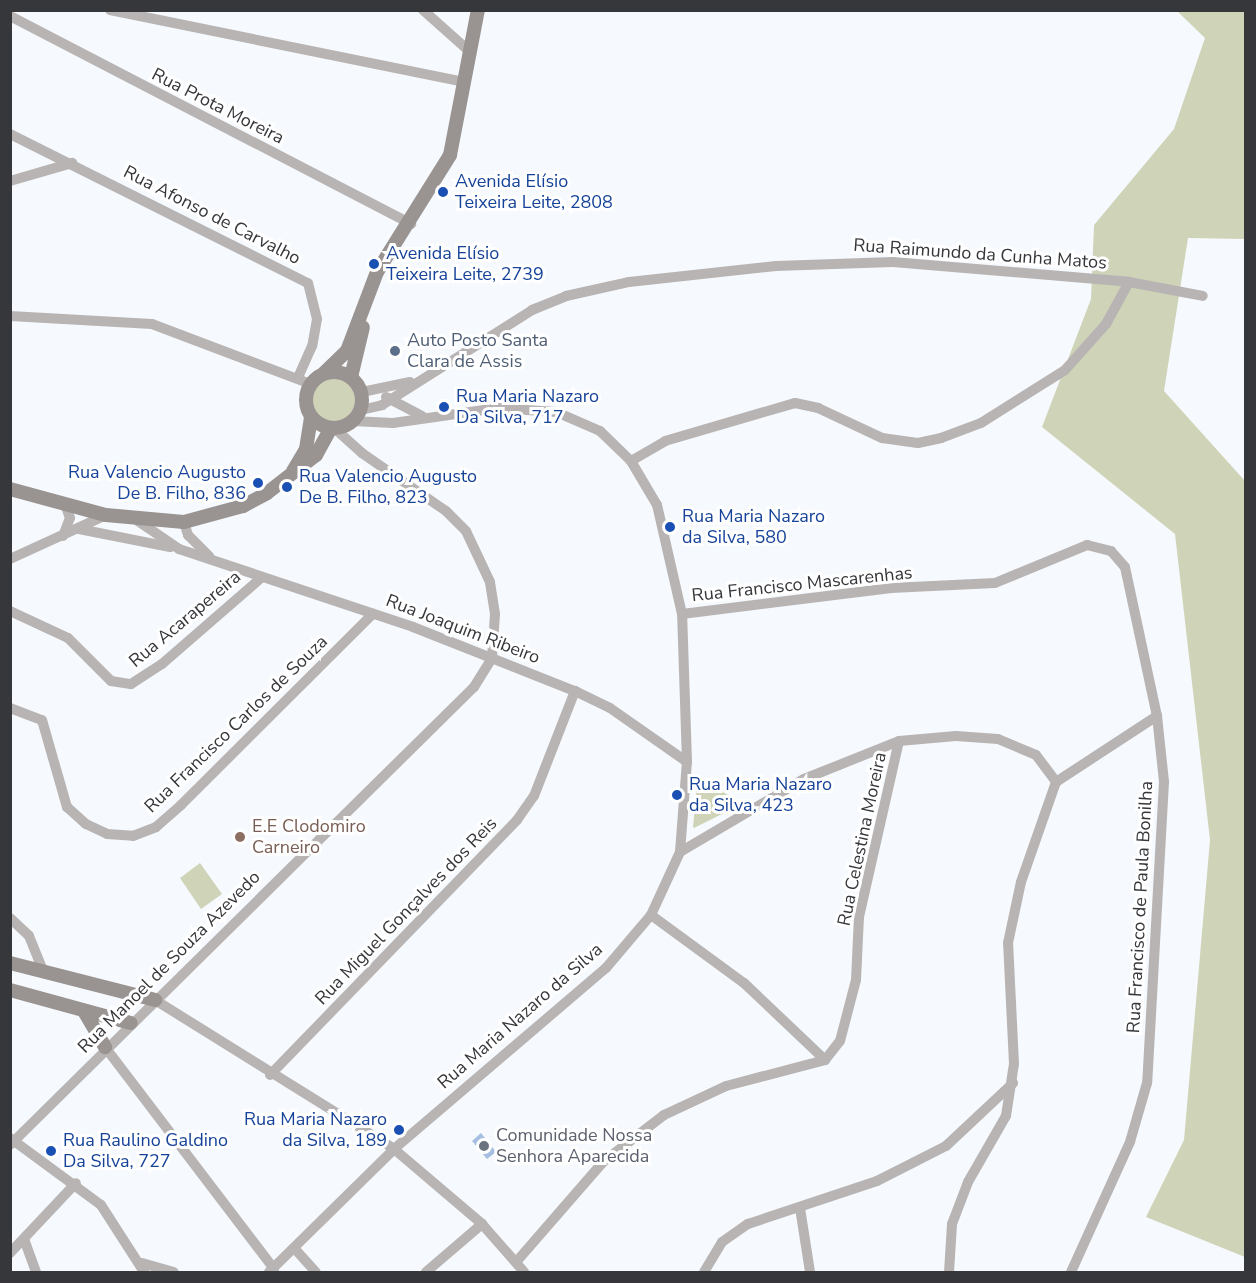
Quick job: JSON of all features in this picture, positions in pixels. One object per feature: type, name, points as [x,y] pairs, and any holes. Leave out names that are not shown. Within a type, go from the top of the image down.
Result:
[{"type":"main road","points":[[290,475],[306,449],[311,417],[306,401],[304,381],[324,373],[347,351],[364,315],[377,272],[411,224],[450,154],[478,10]]},
{"type":"main road","points":[[351,377],[360,351],[364,315]]},
{"type":"main road","points":[[184,522],[243,506],[290,475],[316,454],[333,429],[357,416],[362,392],[351,377],[324,373]]},
{"type":"main road","points":[[311,417],[333,429]]},
{"type":"main road","name":"Rua Joaquim Ribeiro","points":[[10,489],[106,515],[138,521],[184,522]]},
{"type":"main road","points":[[10,963],[42,968],[155,1000]]},
{"type":"main road","points":[[10,990],[131,1023]]},
{"type":"main road","points":[[84,1011],[105,1047]]},
{"type":"street","points":[[110,10],[464,82]]},
{"type":"street","points":[[423,10],[470,51]]},
{"type":"street","name":"Rua Prota Moreira","points":[[10,16],[411,224]]},
{"type":"street","name":"Rua Afonso de Carvalho","points":[[10,134],[308,283],[317,319],[304,381]]},
{"type":"street","points":[[10,181],[72,163]]},
{"type":"street","name":"Rua Raimundo da Cunha Matos","points":[[357,416],[391,400],[418,379],[532,310],[566,296],[629,282],[846,261],[1129,282],[1203,296]]},
{"type":"street","points":[[631,461],[664,441],[795,404],[818,408],[899,442],[951,435],[1008,408],[1065,370],[1106,324],[1129,282]]},
{"type":"street","points":[[10,315],[152,324],[304,381]]},
{"type":"street","name":"Rua Raimundo da Cunha Matos","points":[[362,392],[377,392],[418,379]]},
{"type":"street","points":[[377,392],[422,416]]},
{"type":"street","name":"Rua Maria Nazaro da Silva","points":[[272,1271],[394,1149],[606,968],[651,915],[680,852],[687,762],[682,614],[657,505],[631,461],[600,431],[556,412],[498,408],[422,416],[393,423],[357,416]]},
{"type":"street","name":"Rua Manoel de Souza Azevedo","points":[[12,1141],[105,1047],[474,687],[492,658],[495,614],[490,582],[466,531],[446,511],[362,453],[333,429]]},
{"type":"street","points":[[63,537],[70,518],[65,504]]},
{"type":"street","points":[[10,559],[63,537],[106,515]]},
{"type":"street","name":"Rua Joaquim Ribeiro","points":[[138,521],[179,549],[212,558],[261,578],[373,614],[575,691],[610,708],[687,762]]},
{"type":"street","name":"Rua Joaquim Ribeiro","points":[[184,522],[188,535],[212,558]]},
{"type":"street","points":[[79,529],[179,549]]},
{"type":"street","name":"Rua Francisco Mascarenhas","points":[[682,614],[891,588],[965,588],[1011,579],[1073,550],[1098,546]]},
{"type":"street","name":"Rua Francisco de Paula Bonilha","points":[[1071,1272],[1130,1142],[1147,1083],[1164,782],[1157,716],[1132,581],[1120,558],[1098,546]]},
{"type":"street","name":"Rua Acarapereira","points":[[10,611],[68,638],[111,681],[131,684],[162,664],[261,578]]},
{"type":"street","name":"Rua Francisco Carlos de Souza","points":[[10,708],[42,720],[67,807],[86,824],[107,834],[133,836],[156,827],[181,805],[373,614]]},
{"type":"street","name":"Rua Miguel Gonçalves dos Reis","points":[[270,1075],[517,819],[534,796],[575,691]]},
{"type":"street","points":[[949,1272],[952,1224],[968,1182],[1006,1116],[1013,1083],[1014,1064],[1008,943],[1021,882],[1056,782],[1157,716]]},
{"type":"street","points":[[680,852],[804,779],[899,741],[956,736],[998,739],[1036,755],[1056,782]]},
{"type":"street","name":"Rua Celestina Moreira","points":[[825,1060],[840,1041],[851,1012],[859,917],[899,741]]},
{"type":"street","points":[[651,915],[744,983],[825,1060]]},
{"type":"street","points":[[10,918],[29,936],[42,968]]},
{"type":"street","points":[[155,1000],[270,1075],[394,1149],[482,1224],[524,1272]]},
{"type":"street","points":[[105,1047],[272,1271]]},
{"type":"street","points":[[517,1262],[603,1162],[664,1115],[726,1086],[825,1060]]},
{"type":"street","points":[[704,1272],[722,1242],[748,1224],[800,1208],[917,1163],[968,1129],[1013,1083]]},
{"type":"street","points":[[12,1141],[76,1184],[100,1205],[143,1268],[174,1272]]},
{"type":"street","points":[[10,1253],[76,1184]]},
{"type":"street","points":[[800,1208],[810,1272]]},
{"type":"street","points":[[426,1272],[482,1224]]},
{"type":"street","points":[[24,1239],[36,1272]]},
{"type":"street","points":[[295,1250],[316,1272]]},
{"type":"green space","points":[[1177,11],[1245,11],[1245,239],[1188,238],[1164,391],[1245,481],[1245,1257],[1146,1217],[1184,1140],[1210,840],[1175,534],[1042,427],[1091,299],[1094,225],[1174,129],[1205,38]]},
{"type":"green space","points":[[335,377],[344,378],[351,384],[357,391],[357,409],[351,416],[344,422],[335,423],[326,422],[319,416],[313,409],[312,400],[313,391],[319,384],[326,378]]},
{"type":"green space","points":[[698,776],[742,804],[694,828],[693,827]]},
{"type":"green space","points":[[200,863],[222,894],[201,909],[180,878]]},
{"type":"building","name":"Comunidade Nossa Senhora Aparecida","points":[[481,1133],[496,1152],[487,1159],[472,1141]]},
{"type":"place","name":"Avenida Elísio Teixeira Leite, 2808","points":[[443,192]]},
{"type":"place","name":"Avenida Elísio Teixeira Leite, 2739","points":[[374,264]]},
{"type":"place","name":"Auto Posto Santa Clara de Assis","points":[[395,351]]},
{"type":"place","name":"Rua Maria Nazaro Da Silva, 717","points":[[444,407]]},
{"type":"place","name":"Rua Valencio Augusto De B. Filho, 836","points":[[258,483]]},
{"type":"place","name":"Rua Valencio Augusto De B. Filho, 823","points":[[287,487]]},
{"type":"place","name":"Rua Maria Nazaro da Silva, 580","points":[[670,527]]},
{"type":"place","name":"Rua Maria Nazaro da Silva, 423","points":[[677,795]]},
{"type":"place","name":"E.E Clodomiro Carneiro","points":[[240,837]]},
{"type":"place","name":"Rua Maria Nazaro da Silva, 189","points":[[399,1130]]},
{"type":"place","name":"Comunidade Nossa Senhora Aparecida","points":[[484,1146]]},
{"type":"place","name":"Rua Raulino Galdino Da Silva, 727","points":[[51,1151]]}]
